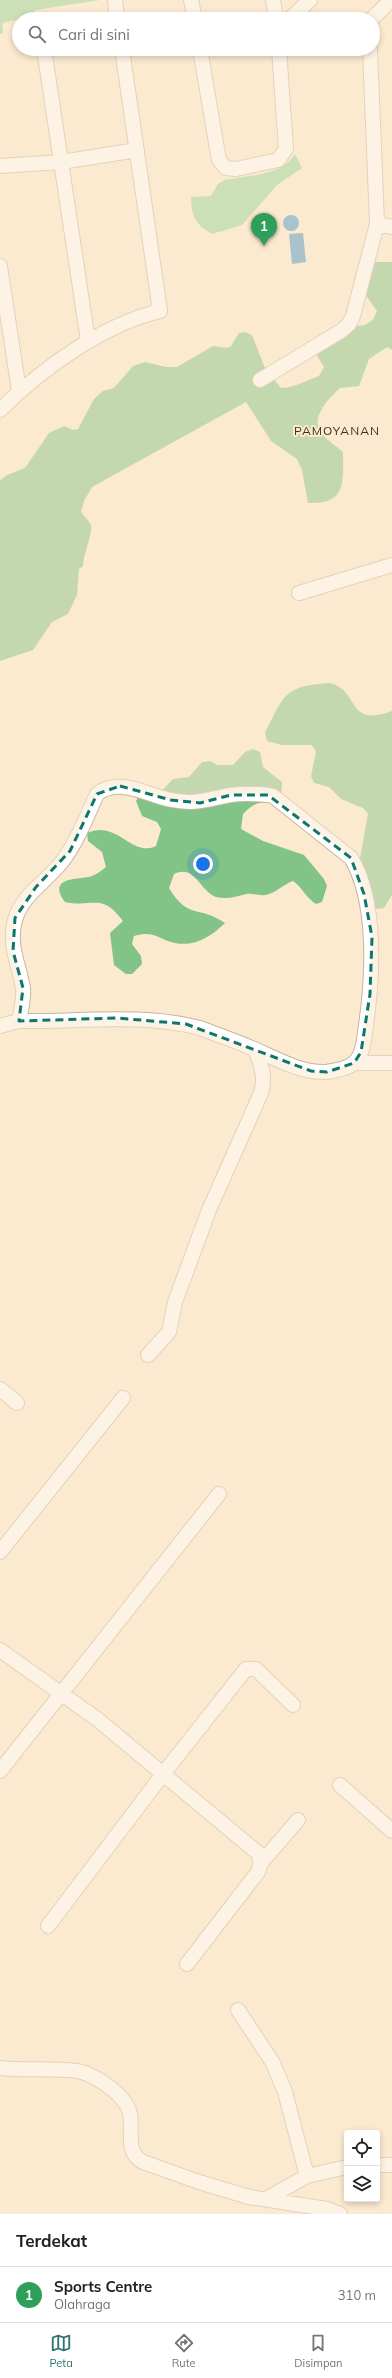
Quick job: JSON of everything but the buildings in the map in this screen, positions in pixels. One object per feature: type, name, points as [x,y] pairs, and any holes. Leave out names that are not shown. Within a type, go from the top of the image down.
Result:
[{"type":"street","points":[[115,0],[117,12]]},
{"type":"street","points":[[192,0],[194,12]]},
{"type":"street","points":[[273,0],[275,12]]},
{"type":"street","points":[[297,12],[310,0]]},
{"type":"street","points":[[379,12],[391,0]]},
{"type":"street","points":[[45,56],[88,341]]},
{"type":"street","points":[[0,410],[20,391],[88,341],[107,329],[136,317],[160,311],[123,56]]},
{"type":"street","points":[[201,56],[219,160],[226,168],[236,169],[278,160],[286,149],[279,56]]},
{"type":"street","points":[[260,380],[349,324],[372,250],[377,224],[370,56]]},
{"type":"street","points":[[0,166],[61,162],[136,150]]},
{"type":"street","points":[[377,224],[392,227]]},
{"type":"street","points":[[0,266],[20,391]]},
{"type":"street","points":[[299,593],[392,565]]},
{"type":"street","points":[[19,1021],[23,988],[13,951],[12,936],[15,918],[36,887],[63,861],[70,851],[97,794],[110,788],[120,786],[171,800],[200,803],[231,795],[268,795],[273,796],[346,853],[354,863],[364,894],[372,937],[370,994],[361,1052],[354,1063]]},
{"type":"street","points":[[0,1026],[19,1021],[59,1022],[117,1018],[186,1024],[255,1049],[281,1062],[311,1071],[327,1072],[354,1063],[392,1063]]},
{"type":"street","points":[[148,1355],[169,1332],[175,1302],[209,1210],[261,1093],[264,1083],[261,1064],[255,1049]]},
{"type":"street","points":[[0,1389],[17,1403]]},
{"type":"street","points":[[0,1552],[123,1398]]},
{"type":"street","points":[[0,1771],[219,1494]]},
{"type":"street","points":[[0,1650],[97,1719],[258,1853],[261,1863]]},
{"type":"street","points":[[48,1926],[163,1774],[246,1669],[256,1669],[293,1705]]},
{"type":"street","points":[[340,1785],[392,1831]]},
{"type":"street","points":[[187,1964],[258,1872],[261,1863],[298,1820]]},
{"type":"street","points":[[238,2010],[273,2063],[285,2092],[307,2176]]},
{"type":"street","points":[[0,2068],[85,2073],[124,2101],[131,2117],[131,2146],[136,2158],[199,2182],[249,2197],[327,2210],[340,2214]]},
{"type":"street","points":[[380,2165],[392,2165]]},
{"type":"street","points":[[266,2199],[307,2176],[344,2168]]},
{"type":"highlighted area","points":[[120,786],[171,800],[200,803],[231,795],[268,795],[351,858],[364,894],[372,937],[370,994],[361,1052],[354,1063],[327,1072],[311,1071],[186,1024],[117,1018],[19,1021],[23,988],[13,951],[15,918],[36,887],[70,851],[97,794]]},
{"type":"green space","points":[[0,0],[100,0],[35,10],[35,12],[12,12],[12,21],[2,23],[3,33],[0,34]]},
{"type":"green space","points":[[295,154],[302,168],[277,185],[242,225],[212,234],[198,223],[193,215],[191,197],[211,196],[218,184],[225,180],[273,171],[282,167]]},
{"type":"green space","points":[[365,262],[392,262],[392,350],[387,347],[369,359],[359,386],[340,388],[331,396],[320,413],[318,425],[320,431],[328,440],[343,452],[342,482],[340,490],[336,496],[321,503],[308,503],[302,470],[297,459],[271,441],[246,402],[92,487],[84,501],[81,512],[91,525],[91,533],[83,566],[79,569],[77,595],[68,614],[52,622],[33,650],[0,661],[0,480],[7,475],[25,468],[49,433],[64,426],[73,430],[78,429],[94,399],[103,391],[114,388],[133,366],[145,362],[166,367],[177,367],[213,346],[227,348],[231,346],[239,333],[245,332],[252,335],[265,368],[281,388],[296,385],[319,376],[324,367],[313,349],[355,326],[365,325],[373,320],[377,311],[354,278]]},
{"type":"green space","points":[[330,683],[340,687],[360,712],[367,715],[377,715],[392,711],[392,895],[384,908],[377,909],[363,901],[366,877],[363,868],[359,864],[368,814],[363,808],[341,799],[329,787],[314,783],[311,776],[316,752],[312,745],[282,745],[267,741],[265,733],[277,709],[288,694],[303,687],[315,684]]},
{"type":"green space","points":[[253,749],[260,752],[263,767],[282,782],[281,798],[276,803],[265,802],[250,807],[243,814],[241,829],[263,841],[304,855],[324,879],[327,886],[322,902],[316,904],[313,902],[293,881],[266,895],[247,894],[224,898],[216,897],[210,894],[192,875],[187,872],[174,874],[169,888],[182,904],[194,911],[208,914],[225,923],[215,932],[203,939],[196,942],[182,944],[147,934],[134,936],[132,944],[141,956],[142,964],[132,974],[126,974],[114,965],[110,933],[123,921],[115,912],[103,904],[65,902],[60,893],[62,883],[68,880],[92,876],[106,867],[102,852],[88,841],[87,833],[98,830],[107,831],[116,834],[139,847],[147,848],[156,846],[161,829],[157,822],[142,816],[136,801],[139,795],[154,799],[173,779],[189,777],[202,762],[210,761],[217,765],[233,765],[245,752]]},
{"type":"water","points":[[291,215],[298,220],[299,223],[294,230],[291,231],[284,226],[283,223],[288,216]]},
{"type":"water","points":[[303,233],[306,262],[292,264],[289,234]]},
{"type":"place","name":"Sports Centre","points":[[264,246]]},
{"type":"district","name":"PAMOYANAN","points":[[337,430]]}]
